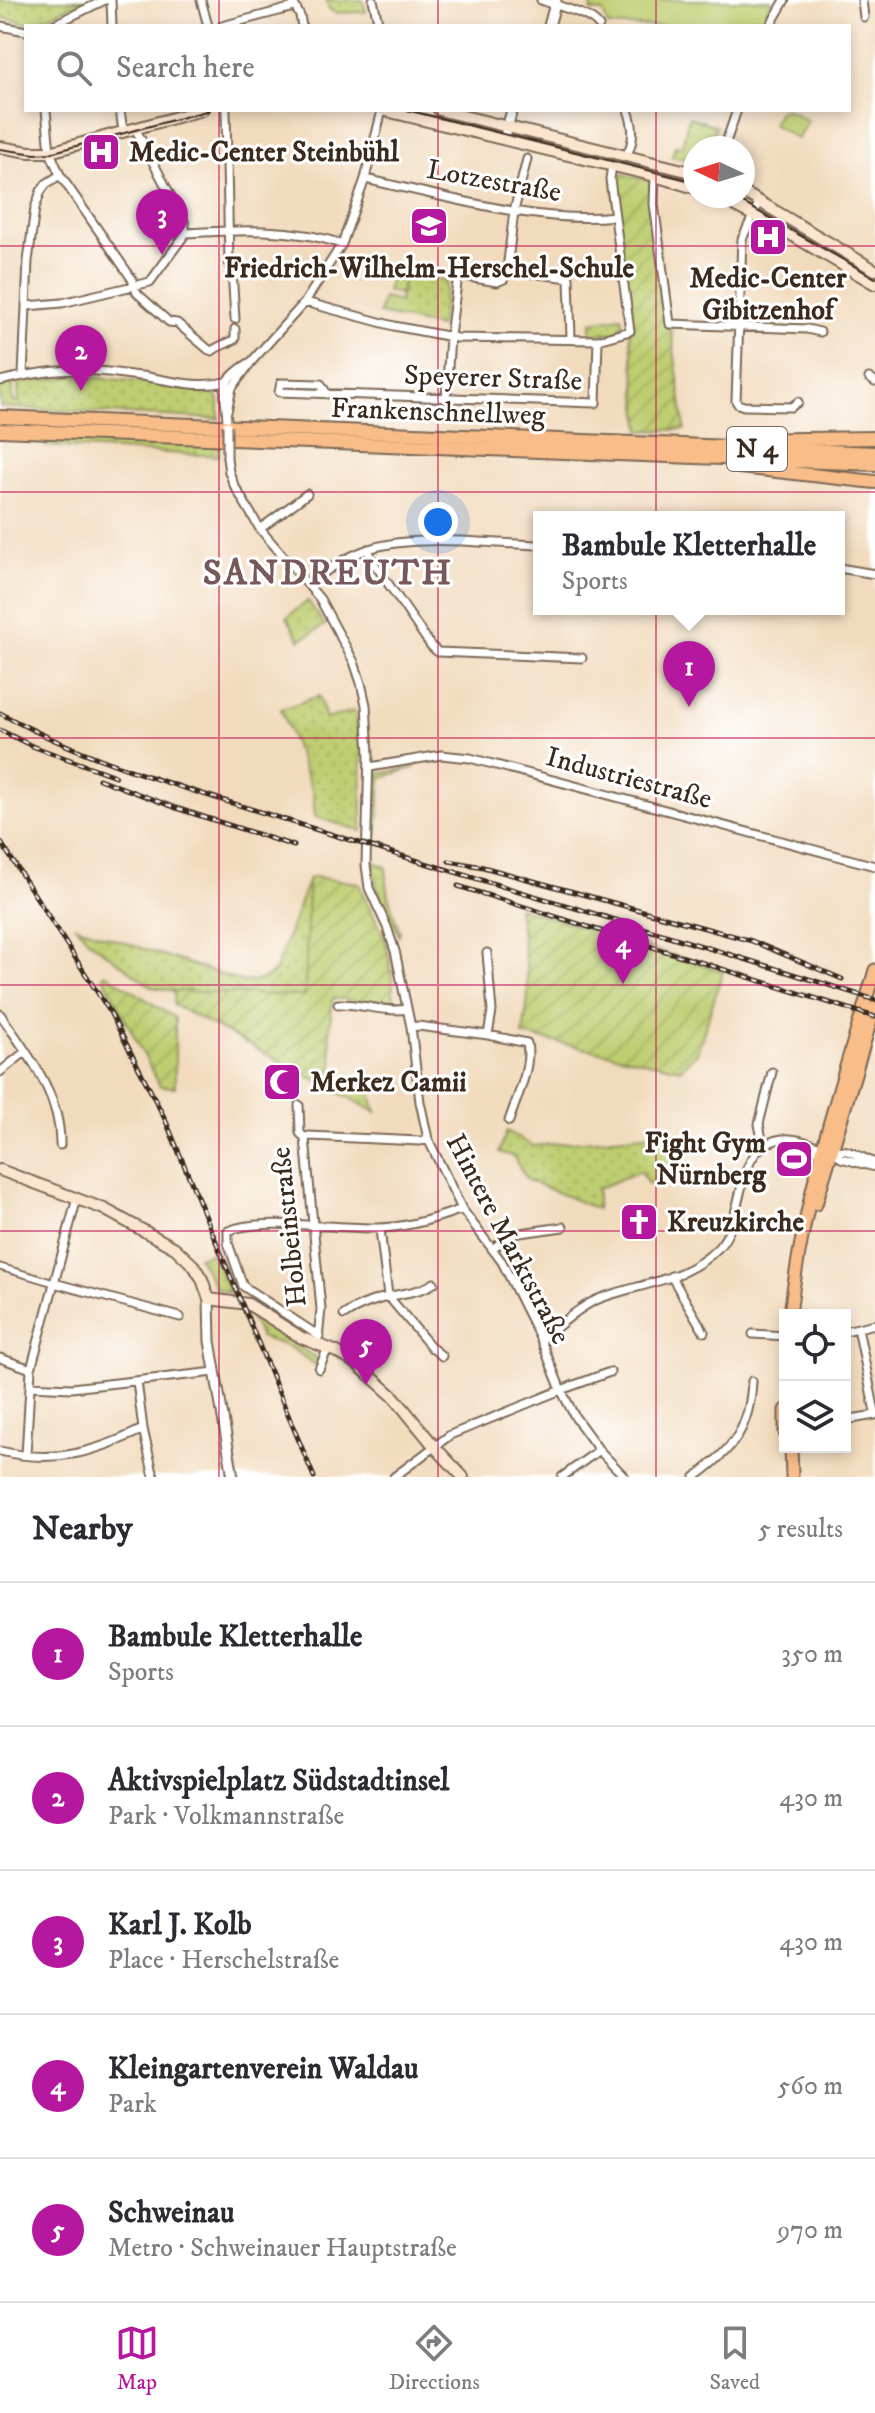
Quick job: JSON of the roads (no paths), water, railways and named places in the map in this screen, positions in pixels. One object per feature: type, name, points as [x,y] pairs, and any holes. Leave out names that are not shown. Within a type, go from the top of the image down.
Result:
[{"type":"highway","name":"Frankenschnellweg","points":[[0,417],[875,464]]},
{"type":"highway","name":"Frankenschnellweg","points":[[0,430],[642,450],[875,453]]},
{"type":"highway","points":[[642,450],[775,439],[875,438]]},
{"type":"highway","points":[[642,450],[875,482]]},
{"type":"main road","points":[[0,147],[50,152],[195,112]]},
{"type":"main road","points":[[390,112],[683,184]]},
{"type":"main road","points":[[447,112],[683,170]]},
{"type":"main road","points":[[755,198],[875,270]]},
{"type":"main road","points":[[742,208],[875,284]]},
{"type":"main road","points":[[794,1309],[800,1246],[875,970]]},
{"type":"main road","points":[[827,1149],[875,1007]]},
{"type":"main road","points":[[0,1170],[117,1215],[180,1251],[200,1275],[209,1299],[248,1304],[299,1337],[321,1343],[351,1360],[394,1397],[463,1477]]},
{"type":"main road","points":[[788,1453],[789,1477]]},
{"type":"street","points":[[55,24],[105,0]]},
{"type":"street","points":[[111,0],[112,24]]},
{"type":"street","points":[[201,0],[207,24]]},
{"type":"street","points":[[373,0],[379,24]]},
{"type":"street","points":[[541,0],[592,18],[597,24]]},
{"type":"street","points":[[771,24],[785,0]]},
{"type":"street","points":[[862,0],[864,17]]},
{"type":"street","points":[[228,24],[293,3],[302,24]]},
{"type":"street","points":[[550,24],[556,3]]},
{"type":"street","points":[[0,26],[24,31]]},
{"type":"street","points":[[46,112],[50,152],[60,175],[132,279],[137,293],[169,322],[177,323],[212,351],[233,341],[235,329]]},
{"type":"street","points":[[120,112],[123,131]]},
{"type":"street","points":[[226,112],[229,263],[235,319]]},
{"type":"street","points":[[0,381],[23,375],[79,370],[195,385],[229,385],[233,373],[252,361],[305,302],[342,244],[365,179],[382,112]]},
{"type":"street","points":[[504,139],[511,112]]},
{"type":"street","points":[[626,156],[633,132],[628,112]]},
{"type":"street","points":[[728,136],[736,112]]},
{"type":"street","points":[[27,306],[62,303],[150,282],[186,233],[184,221],[135,128]]},
{"type":"street","points":[[446,399],[450,336],[459,278],[463,276],[497,282],[504,279],[514,211],[527,159]]},
{"type":"street","points":[[305,302],[394,326],[450,336],[567,341],[598,340],[630,331],[610,179],[612,165]]},
{"type":"street","points":[[23,375],[30,246],[37,198],[46,184],[60,175]]},
{"type":"street","points":[[655,176],[654,204],[670,325],[820,332]]},
{"type":"street","name":"Lotzestraße","points":[[365,179],[514,211],[594,219],[615,216]]},
{"type":"street","points":[[760,201],[742,239],[736,395],[738,404],[744,406],[791,407],[798,402]]},
{"type":"street","points":[[186,233],[297,234],[322,237],[342,244]]},
{"type":"street","points":[[507,270],[569,278],[571,339]]},
{"type":"street","name":"Speyerer Straße","points":[[327,394],[321,384],[281,383],[279,392],[446,399],[596,403],[598,340]]},
{"type":"street","name":"Hintere Marktstraße","points":[[229,385],[227,458],[234,485],[260,529],[320,599],[361,683],[366,705],[370,767],[366,865],[369,888],[393,942],[411,1027],[428,1139],[462,1209],[502,1262],[575,1417],[599,1450],[625,1477]]},
{"type":"street","points":[[260,529],[307,494]]},
{"type":"street","points":[[308,583],[368,549],[411,542],[533,545]]},
{"type":"street","points":[[368,549],[372,560],[436,651],[447,654],[582,658]]},
{"type":"street","points":[[845,569],[875,574]]},
{"type":"street","name":"Industriestraße","points":[[370,767],[441,755],[470,758],[875,866]]},
{"type":"street","points":[[487,953],[492,1011],[488,1035]]},
{"type":"street","points":[[338,1004],[395,1011],[407,1009]]},
{"type":"street","points":[[0,1014],[53,1098],[60,1128],[60,1145]]},
{"type":"street","points":[[411,1027],[488,1035],[527,1043],[523,1078],[509,1121]]},
{"type":"street","points":[[0,1072],[25,1052]]},
{"type":"street","points":[[763,1145],[759,1124],[772,1072]]},
{"type":"street","name":"Holbeinstraße","points":[[299,1105],[300,1133],[305,1138],[321,1309],[321,1343]]},
{"type":"street","points":[[305,1138],[428,1139]]},
{"type":"street","points":[[541,1340],[589,1304],[694,1266],[720,1245],[737,1211],[749,1164],[763,1145],[773,1142],[812,1150],[844,1150],[875,1165]]},
{"type":"street","points":[[26,1455],[31,1369],[77,1198]]},
{"type":"street","points":[[319,1369],[321,1343],[243,1286],[228,1243],[228,1231],[237,1227],[313,1226],[380,1229],[417,1224],[462,1209]]},
{"type":"street","points":[[492,1249],[513,1234],[563,1227]]},
{"type":"street","points":[[380,1229],[388,1296],[442,1356]]},
{"type":"street","points":[[0,1267],[180,1317]]},
{"type":"street","points":[[671,1276],[704,1332]]},
{"type":"street","points":[[344,1315],[388,1296],[434,1283]]},
{"type":"street","points":[[209,1299],[210,1341],[233,1477]]},
{"type":"street","points":[[851,1330],[875,1324]]},
{"type":"street","points":[[851,1419],[875,1414],[858,1328]]},
{"type":"street","points":[[753,1334],[779,1336]]},
{"type":"street","points":[[0,1358],[31,1369]]},
{"type":"street","points":[[30,1386],[71,1388],[215,1372]]},
{"type":"street","points":[[394,1477],[456,1433],[610,1372]]},
{"type":"street","points":[[137,1381],[143,1429],[154,1477]]},
{"type":"street","points":[[695,1477],[715,1462],[739,1433],[751,1404],[752,1381]]},
{"type":"street","points":[[0,1451],[47,1457],[76,1455],[110,1445],[143,1429]]},
{"type":"street","points":[[562,1477],[599,1450]]},
{"type":"tram line","points":[[0,149],[50,153],[203,112]]},
{"type":"tram line","points":[[415,112],[683,179]]},
{"type":"tram line","points":[[752,208],[875,278]]},
{"type":"railway","points":[[0,713],[69,747],[179,786],[875,1000]]},
{"type":"railway","points":[[0,730],[32,746],[115,776]]},
{"type":"railway","points":[[99,779],[176,808],[294,846]]},
{"type":"railway","points":[[0,841],[110,1012],[165,1119],[314,1477]]},
{"type":"railway","points":[[449,861],[483,867],[752,941],[842,979]]},
{"type":"railway","points":[[458,886],[875,1017]]},
{"type":"place","name":"Medic-Center Steinbühl","points":[[101,152]]},
{"type":"place","name":"Friedrich-Wilhelm-Herschel-Schule","points":[[429,226]]},
{"type":"place","name":"Medic-Center Gibitzenhof","points":[[768,237]]},
{"type":"place","name":"Karl J. Kolb","points":[[162,255]]},
{"type":"place","name":"Aktivspielplatz Südstadtinsel","points":[[81,391]]},
{"type":"place","name":"Bambule Kletterhalle","points":[[689,707]]},
{"type":"place","name":"Kleingartenverein Waldau","points":[[623,984]]},
{"type":"place","name":"Merkez Camii","points":[[282,1082]]},
{"type":"place","name":"Fight Gym Nürnberg","points":[[794,1159]]},
{"type":"place","name":"Kreuzkirche","points":[[639,1222]]},
{"type":"place","name":"Schweinau","points":[[366,1385]]},
{"type":"district","name":"SANDREUTH","points":[[328,573]]}]
